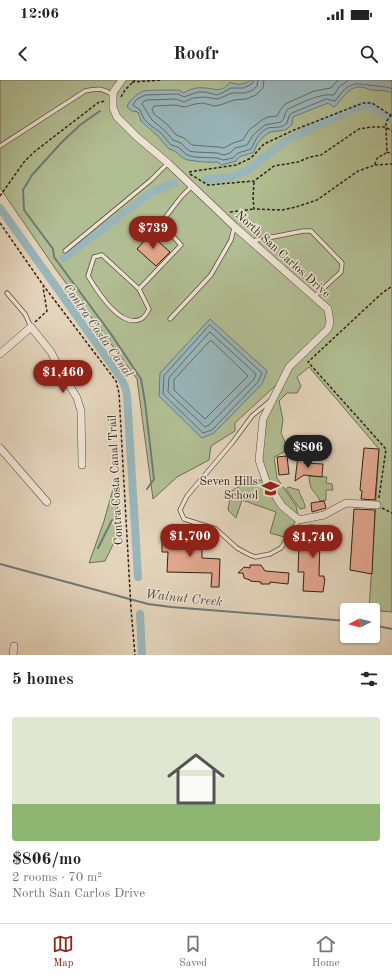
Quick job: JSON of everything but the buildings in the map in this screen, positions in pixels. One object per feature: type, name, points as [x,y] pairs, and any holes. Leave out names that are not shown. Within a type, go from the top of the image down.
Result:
[{"type":"street","points":[[115,99],[114,91],[122,80]]},
{"type":"street","name":"North San Carlos Drive","points":[[115,99],[113,108],[117,117],[136,137],[168,163],[235,227],[328,309],[330,322],[328,329],[289,367],[263,420],[259,460],[266,482],[282,506],[299,520]]},
{"type":"street","points":[[0,354],[31,327],[51,352],[77,398],[81,411],[82,465]]},
{"type":"street","points":[[0,448],[48,502]]},
{"type":"street","points":[[299,520],[324,515],[346,503],[378,505]]},
{"type":"street","points":[[13,655],[14,646]]},
{"type":"lane","points":[[0,146],[85,91],[97,88],[106,91],[115,99]]},
{"type":"lane","points":[[66,251],[145,185],[168,163]]},
{"type":"lane","points":[[140,290],[181,245],[161,223],[181,197],[192,186]]},
{"type":"lane","points":[[170,319],[211,275],[231,240],[235,227]]},
{"type":"lane","points":[[252,241],[303,231],[311,231],[342,263],[341,272],[315,296]]},
{"type":"lane","points":[[102,255],[140,290],[149,309],[143,319],[133,322],[126,320],[112,308],[95,289],[88,276],[94,257],[102,255]]},
{"type":"lane","points":[[7,293],[25,314],[31,327]]},
{"type":"lane","points":[[274,398],[252,416],[234,441],[187,496],[180,510],[184,519],[216,529],[237,548],[255,557],[270,554],[281,548],[299,520]]},
{"type":"path","points":[[0,196],[24,162],[34,152],[99,102],[115,99],[121,96],[135,80]]},
{"type":"path","points":[[132,82],[162,80]]},
{"type":"path","points":[[188,172],[236,166],[252,158],[264,144],[363,102],[372,103],[391,115],[386,122],[387,152]]},
{"type":"path","points":[[185,170],[208,185],[254,181],[274,166],[298,162],[310,157],[322,155],[359,129],[386,127],[392,131]]},
{"type":"path","points":[[375,165],[375,160],[378,156],[387,152],[392,154]]},
{"type":"path","points":[[221,213],[254,209],[282,210],[296,207],[317,200],[358,171],[375,165],[392,164]]},
{"type":"path","points":[[254,181],[254,209]]},
{"type":"path","name":"Contra Costa Canal Trail","points":[[0,223],[42,285],[116,381],[119,393],[135,655]]},
{"type":"path","points":[[31,327],[47,310],[42,285]]},
{"type":"path","points":[[392,286],[381,294],[308,362],[386,449],[378,505],[392,514]]},
{"type":"green space","points":[[0,80],[392,80],[392,612],[380,611],[380,603],[369,603],[379,449],[309,367],[297,377],[301,386],[297,393],[287,393],[279,401],[283,420],[281,433],[289,451],[274,457],[277,478],[296,506],[299,520],[288,538],[270,533],[276,512],[242,500],[236,518],[228,510],[231,491],[239,487],[247,478],[266,481],[259,460],[263,419],[279,387],[275,386],[235,423],[235,431],[211,446],[209,460],[177,477],[153,499],[137,379],[57,271],[0,188]]},
{"type":"green space","points":[[309,476],[327,477],[326,483],[332,484],[333,490],[326,490],[326,500],[320,501],[310,486]]},
{"type":"green space","points":[[115,482],[120,530],[105,561],[89,563],[104,521]]},
{"type":"green space","points":[[288,487],[299,490],[305,508],[300,509],[286,489]]},
{"type":"water","points":[[252,80],[388,80],[392,81],[392,93],[356,87],[349,91],[334,107],[328,103],[293,117],[292,125],[285,130],[270,132],[257,144],[254,152],[239,157],[236,161],[222,165],[217,162],[187,160],[182,158],[174,151],[169,149],[158,136],[141,121],[138,112],[132,111],[127,107],[138,94],[143,91],[179,90],[183,93],[191,89],[199,88],[219,90],[224,88],[230,82],[241,84]]},
{"type":"water","points":[[210,319],[267,371],[262,384],[214,433],[202,438],[159,396],[160,373]]},
{"type":"waterway","points":[[206,179],[232,177],[249,169],[284,142],[361,106],[369,105],[392,120]]},
{"type":"waterway","points":[[100,111],[80,125],[61,143],[32,175],[23,190],[24,210],[53,249],[54,257],[111,334],[141,379],[154,479],[147,489]]},
{"type":"waterway","points":[[64,258],[153,191],[174,183]]},
{"type":"waterway","name":"Contra Costa Canal","points":[[0,208],[121,378],[125,387],[127,395],[138,577]]},
{"type":"waterway","points":[[98,548],[112,520]]},
{"type":"waterway","name":"Walnut Creek","points":[[0,564],[148,604],[340,620]]},
{"type":"waterway","name":"Contra Costa Canal","points":[[140,614],[142,655]]},
{"type":"waterway","name":"Walnut Creek","points":[[380,626],[392,629]]},
{"type":"place","name":"Seven Hills School","points":[[271,488]]}]
